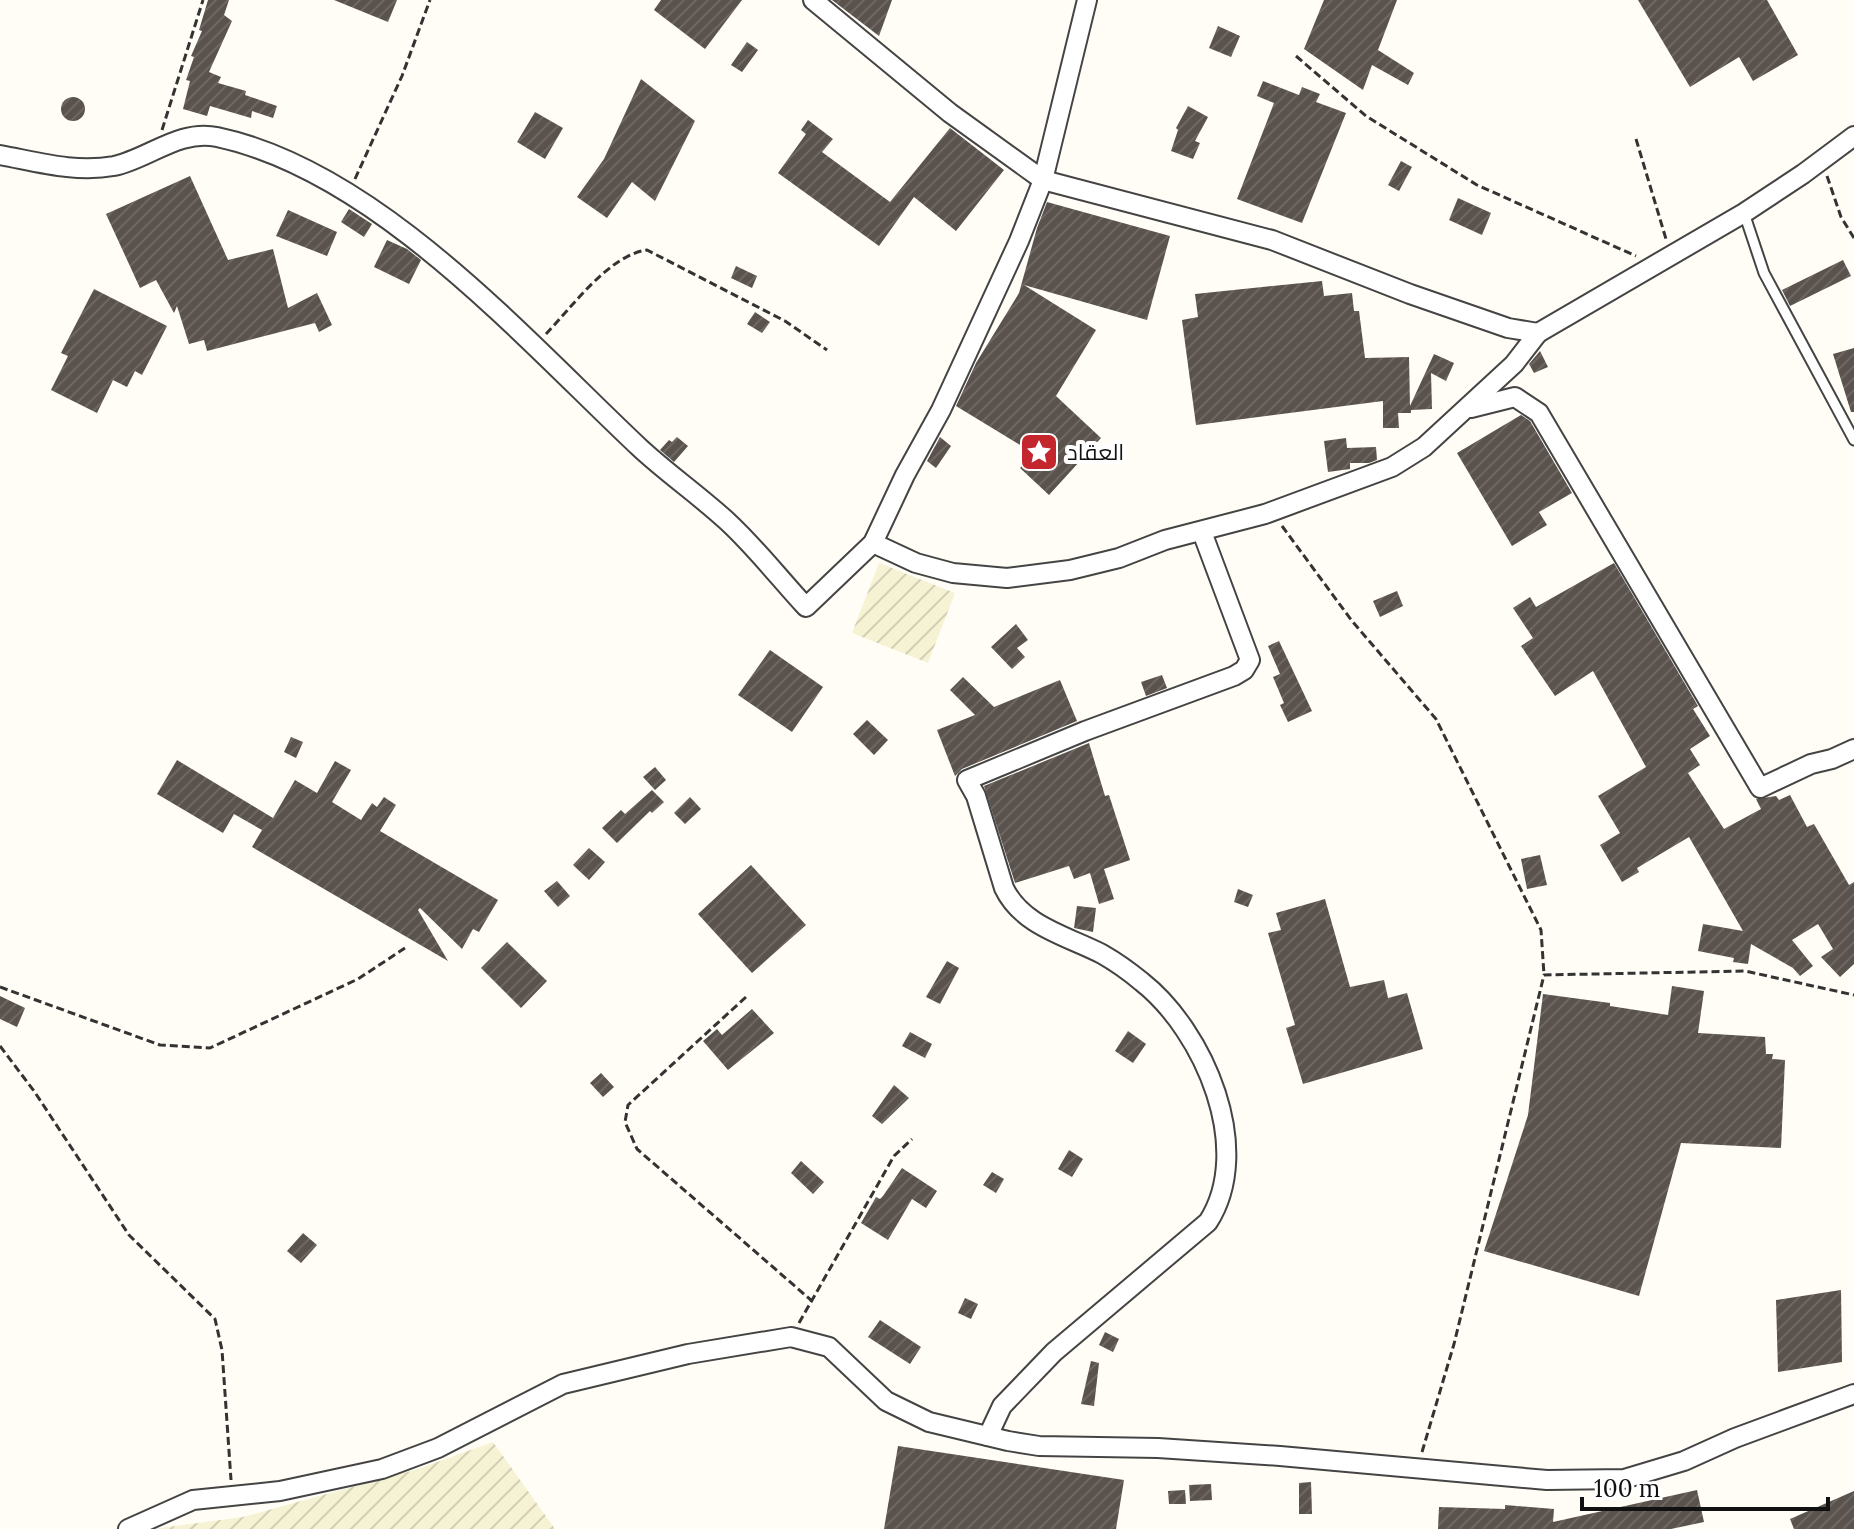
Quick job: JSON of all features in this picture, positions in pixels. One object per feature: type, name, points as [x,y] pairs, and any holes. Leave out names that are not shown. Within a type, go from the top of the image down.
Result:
[{"type":"street","points":[[813,0],[950,113],[1043,180],[1272,240],[1410,294],[1508,328],[1538,333]]},
{"type":"street","points":[[0,155],[66,168],[92,168],[116,165],[141,157],[156,147],[189,138],[212,136],[267,152],[349,193],[442,264],[535,346],[643,451],[729,523],[806,607],[873,543],[905,475],[941,410],[1019,241],[1043,180],[1087,0]]},
{"type":"street","points":[[873,543],[916,563],[953,573],[1007,578],[1070,570],[1271,511],[1392,467],[1424,447],[1514,364],[1538,333],[1744,213],[1854,136]]},
{"type":"street","points":[[1465,409],[1515,397],[1539,413],[1760,788],[1854,749]]},
{"type":"street","points":[[988,1436],[1002,1406],[1054,1352],[1208,1222],[1217,1209],[1226,1146],[1225,1122],[1215,1087],[1194,1046],[1167,1006],[1143,983],[1104,956],[1045,928],[1022,914],[1010,902],[976,796],[967,780],[1244,670],[1250,660],[1202,532]]},
{"type":"street","points":[[128,1529],[193,1500],[280,1491],[382,1469],[438,1448],[563,1384],[688,1354],[791,1337],[829,1347],[886,1401],[929,1422],[1039,1446],[1158,1448],[1547,1480],[1624,1479],[1684,1461],[1735,1438],[1854,1394]]},
{"type":"lane","points":[[1744,213],[1764,273],[1854,440]]},
{"type":"path","points":[[156,147],[203,0]]},
{"type":"path","points":[[349,193],[402,76],[430,0]]},
{"type":"path","points":[[1296,56],[1366,116],[1477,185],[1663,259]]},
{"type":"path","points":[[1636,139],[1663,259]]},
{"type":"path","points":[[1826,158],[1827,175],[1841,217],[1854,238]]},
{"type":"path","points":[[535,346],[618,260],[647,250],[785,321],[827,350]]},
{"type":"path","points":[[1271,511],[1352,621],[1436,719],[1541,930],[1544,975],[1454,1344],[1417,1469]]},
{"type":"path","points":[[0,987],[160,1045],[210,1048],[358,979],[405,948]]},
{"type":"path","points":[[1544,975],[1745,971],[1854,995]]},
{"type":"path","points":[[746,997],[628,1105],[625,1122],[637,1149],[812,1301]]},
{"type":"path","points":[[0,1046],[34,1091],[129,1235],[215,1319],[222,1350],[232,1497]]},
{"type":"path","points":[[791,1337],[894,1156],[912,1139]]},
{"type":"shaded area","points":[[879,563],[955,593],[928,663],[852,633]]},
{"type":"shaded area","points":[[493,1442],[555,1529],[153,1529],[243,1517],[418,1469]]},
{"type":"building","points":[[208,0],[229,0],[224,15],[232,21],[209,72],[221,77],[218,83],[246,91],[245,95],[277,106],[273,118],[252,111],[251,118],[210,106],[207,116],[183,109],[190,81],[186,80],[194,57],[191,56],[202,31],[199,30]]},
{"type":"building","points":[[334,0],[397,0],[388,22]]},
{"type":"building","points":[[661,0],[742,0],[705,49],[654,10]]},
{"type":"building","points":[[832,0],[892,0],[879,36]]},
{"type":"building","points":[[1324,0],[1397,0],[1378,50],[1414,73],[1408,85],[1372,65],[1363,90],[1304,49]]},
{"type":"building","points":[[1638,0],[1767,0],[1798,55],[1753,81],[1739,57],[1690,87]]},
{"type":"building","points":[[1218,26],[1240,36],[1231,57],[1209,48]]},
{"type":"building","points":[[747,42],[758,50],[742,72],[731,65]]},
{"type":"building","points":[[641,79],[695,121],[655,201],[632,182],[607,218],[577,197],[604,159]]},
{"type":"building","points":[[1263,81],[1299,95],[1302,87],[1320,94],[1316,102],[1346,113],[1302,223],[1237,199],[1274,103],[1257,96]]},
{"type":"building","points":[[73,97],[84,104],[85,109],[78,120],[73,121],[62,114],[61,109],[68,98]]},
{"type":"building","points":[[1188,106],[1208,117],[1195,141],[1200,143],[1193,159],[1171,151],[1176,128]]},
{"type":"building","points":[[535,112],[563,128],[545,159],[517,142]]},
{"type":"building","points":[[808,120],[833,139],[822,152],[890,202],[950,128],[1004,170],[956,231],[914,197],[879,246],[778,173],[806,134],[801,130]]},
{"type":"building","points":[[1401,161],[1412,167],[1399,191],[1388,185]]},
{"type":"building","points":[[190,176],[228,260],[273,249],[288,308],[317,293],[332,325],[319,332],[315,323],[207,351],[204,340],[189,344],[177,306],[174,313],[156,280],[140,288],[106,214]]},
{"type":"building","points":[[1458,198],[1491,213],[1482,235],[1449,220]]},
{"type":"building","points":[[1047,202],[1170,236],[1147,320],[1024,285],[1096,330],[1056,396],[1101,438],[1049,495],[1020,468],[1033,453],[956,406],[976,363],[1019,293]]},
{"type":"building","points":[[349,209],[372,224],[364,237],[341,222]]},
{"type":"building","points":[[288,210],[337,232],[327,256],[276,236]]},
{"type":"building","points":[[387,240],[421,260],[409,284],[374,267]]},
{"type":"building","points":[[1843,260],[1851,276],[1790,306],[1782,290]]},
{"type":"building","points":[[736,266],[757,276],[752,288],[731,278]]},
{"type":"building","points":[[1322,281],[1324,296],[1352,293],[1354,311],[1359,311],[1365,358],[1409,357],[1410,406],[1434,354],[1454,363],[1446,381],[1431,373],[1432,409],[1398,413],[1399,428],[1383,428],[1383,401],[1196,425],[1182,320],[1198,317],[1195,294]]},
{"type":"building","points":[[94,289],[167,326],[142,375],[135,371],[127,387],[113,380],[97,413],[51,390],[68,356],[61,353]]},
{"type":"building","points":[[755,312],[770,322],[762,333],[747,324]]},
{"type":"building","points":[[1854,348],[1854,412],[1851,412],[1833,354]]},
{"type":"building","points":[[1540,351],[1548,367],[1534,373],[1529,364]]},
{"type":"building","points":[[1521,415],[1530,421],[1572,493],[1539,512],[1547,525],[1512,546],[1457,453]]},
{"type":"building","points":[[677,437],[688,446],[674,462],[660,450],[669,440],[672,442]]},
{"type":"building","points":[[940,437],[951,446],[936,468],[927,461]]},
{"type":"building","points":[[1346,438],[1347,448],[1376,447],[1377,460],[1350,463],[1350,469],[1328,472],[1324,441]]},
{"type":"building","points":[[1614,563],[1698,706],[1693,709],[1710,736],[1690,749],[1700,765],[1688,773],[1724,829],[1761,809],[1756,799],[1776,796],[1779,800],[1790,795],[1807,827],[1814,824],[1849,885],[1854,882],[1854,964],[1840,977],[1821,957],[1833,949],[1818,924],[1792,940],[1813,966],[1800,976],[1793,968],[1751,944],[1748,964],[1698,951],[1703,924],[1743,931],[1689,837],[1637,868],[1639,872],[1622,882],[1600,845],[1620,833],[1598,796],[1646,767],[1593,671],[1555,696],[1521,646],[1533,638],[1513,608],[1530,597],[1536,607]]},
{"type":"building","points":[[1397,591],[1403,606],[1380,617],[1373,601]]},
{"type":"building","points":[[1016,624],[1028,640],[1017,648],[1025,657],[1012,669],[991,647]]},
{"type":"building","points":[[1279,641],[1312,711],[1288,722],[1273,677],[1280,674],[1268,646]]},
{"type":"building","points":[[770,650],[823,687],[792,732],[738,695]]},
{"type":"building","points":[[1162,675],[1167,688],[1146,696],[1141,682]]},
{"type":"building","points":[[963,677],[994,707],[1060,680],[1077,721],[962,769],[955,776],[937,730],[975,715],[950,690]]},
{"type":"building","points":[[867,720],[888,740],[874,755],[853,734]]},
{"type":"building","points":[[291,737],[303,742],[296,758],[284,752]]},
{"type":"building","points":[[1089,743],[1105,796],[1109,795],[1130,860],[1104,869],[1114,899],[1099,904],[1090,873],[1074,879],[1069,866],[1015,883],[984,786]]},
{"type":"building","points":[[177,760],[273,818],[295,780],[317,793],[335,761],[351,770],[332,802],[361,820],[372,803],[377,807],[384,797],[396,805],[380,831],[498,900],[479,932],[473,929],[462,949],[420,908],[418,910],[448,961],[252,847],[262,830],[234,814],[223,833],[157,794]]},
{"type":"building","points":[[655,767],[666,780],[655,790],[643,777]]},
{"type":"building","points":[[652,790],[664,802],[652,813],[650,811],[617,843],[602,828],[621,810],[625,814]]},
{"type":"building","points":[[690,797],[701,809],[685,824],[674,813]]},
{"type":"building","points":[[589,848],[605,862],[589,880],[573,865]]},
{"type":"building","points":[[1540,855],[1547,885],[1527,889],[1521,859]]},
{"type":"building","points":[[751,865],[806,925],[752,973],[698,914]]},
{"type":"building","points":[[557,881],[570,896],[558,907],[544,891]]},
{"type":"building","points":[[1238,889],[1253,895],[1248,907],[1234,902]]},
{"type":"building","points":[[1325,899],[1350,987],[1384,980],[1388,998],[1407,993],[1423,1049],[1303,1084],[1286,1028],[1295,1025],[1268,933],[1281,930],[1276,913]]},
{"type":"building","points":[[1077,906],[1096,908],[1093,932],[1074,928]]},
{"type":"building","points":[[507,942],[547,981],[521,1008],[481,968]]},
{"type":"building","points":[[947,961],[959,968],[940,1004],[926,997]]},
{"type":"building","points":[[1672,986],[1704,991],[1698,1033],[1765,1037],[1766,1054],[1773,1054],[1772,1059],[1785,1060],[1781,1148],[1681,1143],[1639,1296],[1484,1251],[1528,1115],[1543,994],[1668,1015]]},
{"type":"building","points":[[0,996],[25,1008],[17,1027],[0,1019]]},
{"type":"building","points":[[752,1009],[774,1033],[728,1070],[703,1041],[717,1029],[722,1035]]},
{"type":"building","points":[[1128,1031],[1146,1044],[1133,1063],[1115,1051]]},
{"type":"building","points":[[910,1032],[932,1044],[925,1058],[902,1046]]},
{"type":"building","points":[[601,1073],[614,1087],[603,1097],[590,1083]]},
{"type":"building","points":[[894,1085],[909,1098],[882,1124],[872,1116]]},
{"type":"building","points":[[1069,1150],[1083,1159],[1072,1177],[1058,1169]]},
{"type":"building","points":[[801,1161],[824,1182],[813,1194],[791,1173]]},
{"type":"building","points":[[902,1168],[937,1191],[926,1208],[912,1199],[888,1240],[861,1223],[876,1197],[880,1199],[883,1196]]},
{"type":"building","points":[[992,1172],[1004,1179],[996,1193],[983,1185]]},
{"type":"building","points":[[303,1233],[317,1245],[301,1263],[287,1251]]},
{"type":"building","points":[[1841,1290],[1842,1362],[1778,1372],[1776,1300]]},
{"type":"building","points":[[965,1298],[978,1304],[971,1319],[958,1313]]},
{"type":"building","points":[[880,1320],[921,1347],[910,1364],[868,1337]]},
{"type":"building","points":[[1105,1332],[1119,1339],[1113,1352],[1099,1345]]},
{"type":"building","points":[[1091,1361],[1099,1363],[1094,1406],[1081,1404]]},
{"type":"building","points":[[898,1446],[1124,1480],[1116,1529],[884,1529]]},
{"type":"building","points":[[1311,1482],[1312,1514],[1299,1514],[1299,1483]]},
{"type":"building","points":[[1211,1484],[1212,1500],[1190,1501],[1189,1485]]},
{"type":"building","points":[[1185,1490],[1186,1504],[1169,1504],[1168,1491]]},
{"type":"building","points":[[1697,1490],[1704,1522],[1671,1529],[1438,1529],[1439,1507],[1505,1509],[1505,1505],[1554,1509],[1553,1522]]},
{"type":"building","points":[[1854,1491],[1854,1529],[1794,1529],[1790,1519]]},
{"type":"place","name":"العقاد","points":[[1039,452]]}]
